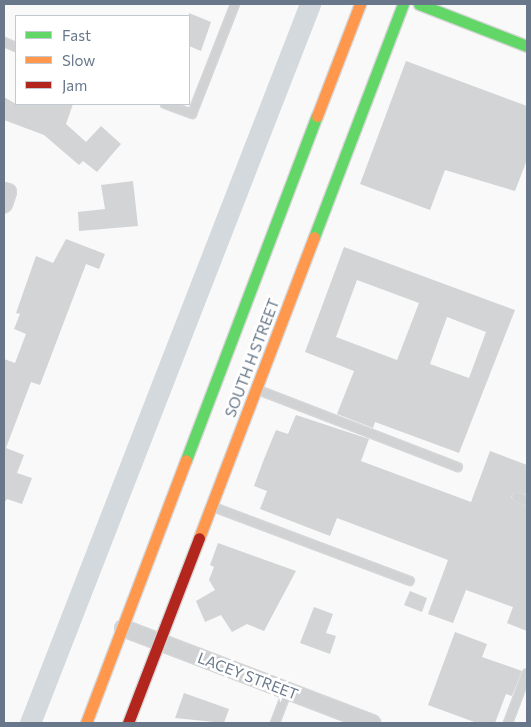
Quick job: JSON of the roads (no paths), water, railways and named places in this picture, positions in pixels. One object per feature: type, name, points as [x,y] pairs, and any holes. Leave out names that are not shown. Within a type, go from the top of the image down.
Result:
[{"type":"street","name":"SOUTH H STREET","points":[[86,723],[360,4]]},
{"type":"street","name":"SOUTH H STREET","points":[[128,723],[403,4]]},
{"type":"street","points":[[419,4],[527,46]]},
{"type":"street","name":"LACEY STREET","points":[[123,628],[372,723]]},
{"type":"lane","points":[[168,105],[192,114],[235,4]]},
{"type":"lane","points":[[256,389],[458,467]]},
{"type":"lane","points":[[517,497],[527,501]]},
{"type":"lane","points":[[211,507],[410,581]]},
{"type":"lane","points":[[508,723],[527,673]]},
{"type":"lane","points":[[275,723],[287,691]]},
{"type":"waterway","points":[[30,723],[310,4]]}]
